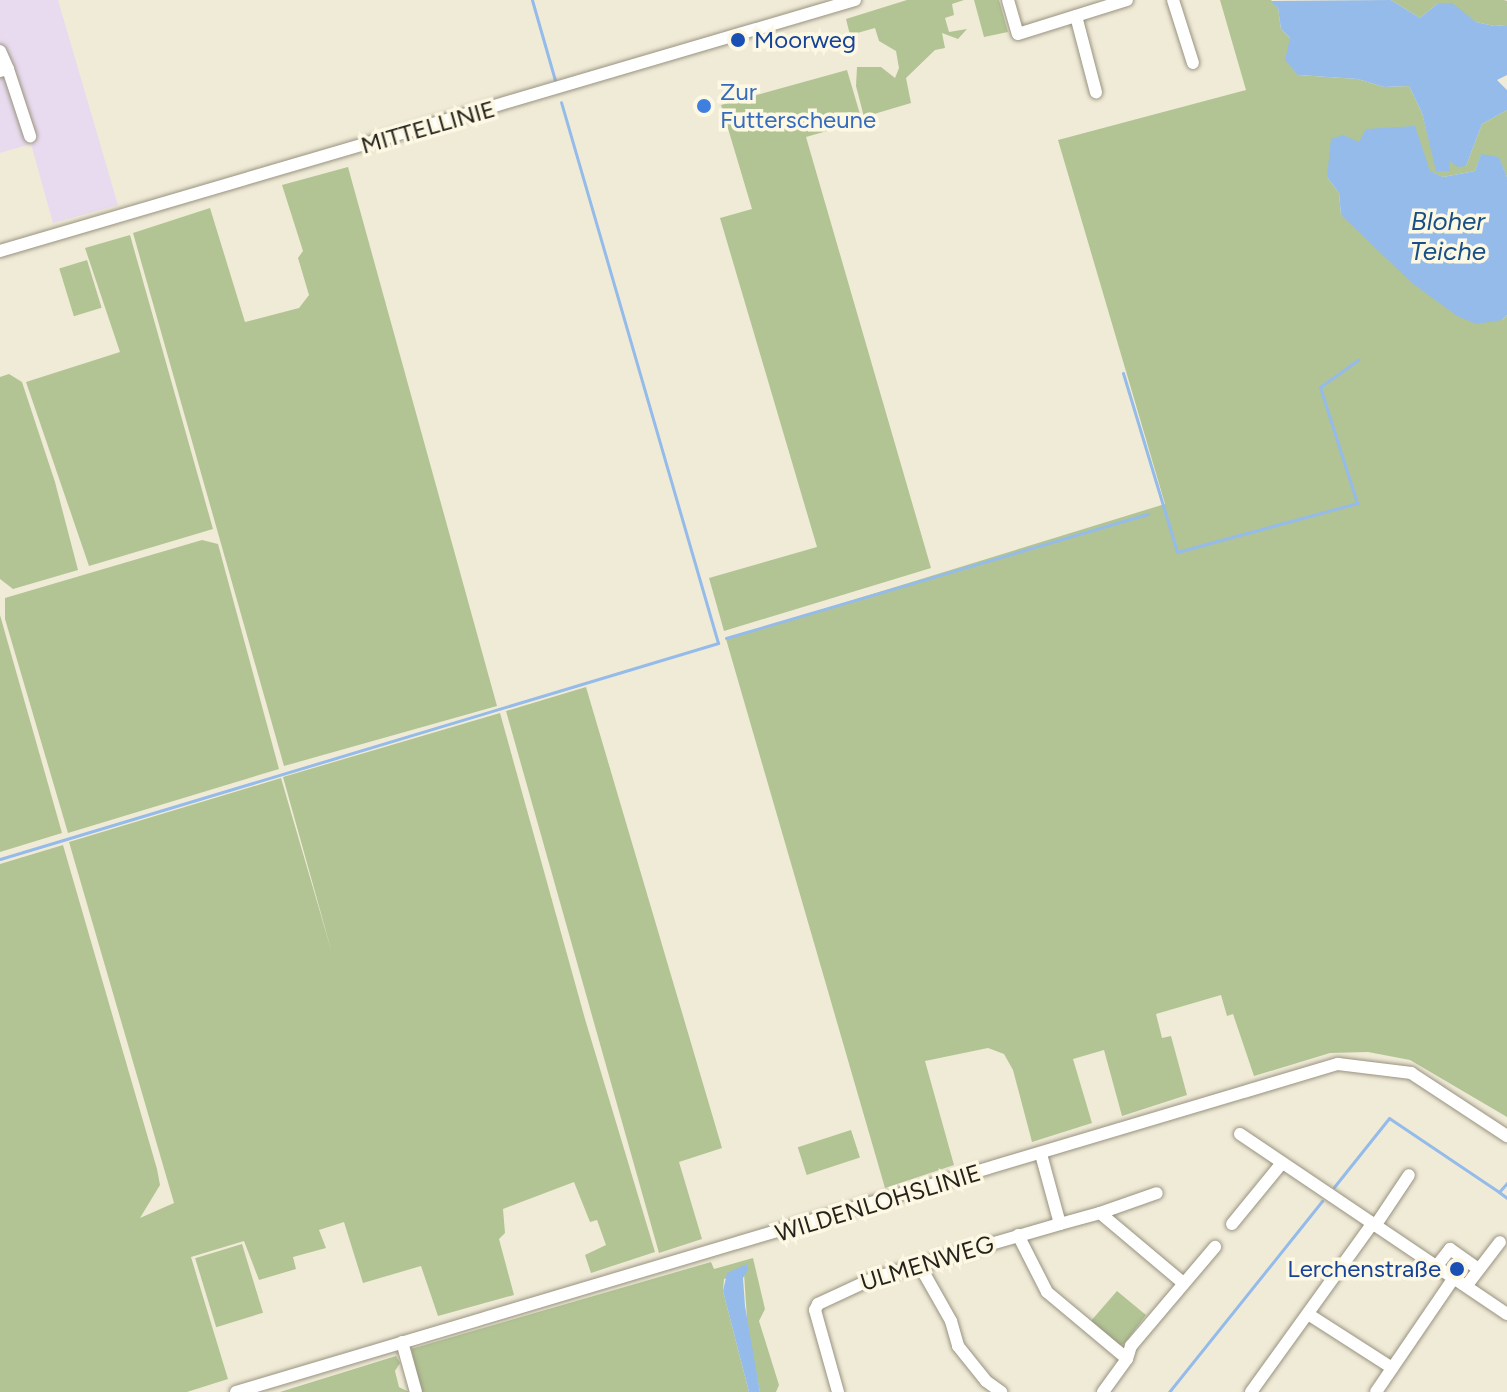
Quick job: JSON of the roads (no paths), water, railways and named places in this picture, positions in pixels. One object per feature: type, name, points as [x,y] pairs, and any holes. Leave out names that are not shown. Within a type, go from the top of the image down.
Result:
[{"type":"street","name":"MITTELLINIE","points":[[0,251],[855,0]]},
{"type":"street","points":[[1008,0],[1018,34],[1127,0]]},
{"type":"street","points":[[1173,0],[1193,63]]},
{"type":"street","points":[[1076,16],[1096,92]]},
{"type":"street","points":[[0,51],[4,70],[30,136]]},
{"type":"street","name":"WILDENLOHSLINIE","points":[[236,1392],[1338,1064],[1411,1073],[1507,1136]]},
{"type":"street","points":[[1240,1134],[1507,1314]]},
{"type":"street","points":[[1041,1154],[1060,1224]]},
{"type":"street","points":[[1232,1224],[1282,1163]]},
{"type":"street","points":[[1251,1392],[1409,1175]]},
{"type":"street","name":"ULMENWEG","points":[[838,1392],[815,1310],[818,1304],[850,1286],[1100,1213],[1157,1193]]},
{"type":"street","points":[[1100,1213],[1182,1282]]},
{"type":"street","points":[[1018,1235],[1047,1292],[1127,1359]]},
{"type":"street","points":[[1467,1285],[1500,1242]]},
{"type":"street","points":[[1103,1392],[1127,1359],[1131,1346],[1182,1282],[1215,1247]]},
{"type":"street","points":[[1436,1267],[1450,1249],[1479,1269]]},
{"type":"street","points":[[923,1263],[951,1321],[958,1346],[973,1367],[1001,1392]]},
{"type":"street","points":[[1376,1392],[1453,1279]]},
{"type":"street","points":[[1308,1314],[1392,1368]]},
{"type":"street","points":[[402,1342],[416,1392]]},
{"type":"water","name":"Bloher Teiche","points":[[1391,0],[1420,18],[1437,4],[1452,3],[1476,22],[1507,25],[1507,75],[1497,80],[1507,90],[1507,110],[1482,124],[1466,166],[1458,167],[1449,161],[1450,171],[1436,171],[1422,113],[1409,86],[1384,87],[1358,79],[1298,75],[1285,60],[1290,38],[1281,29],[1278,8],[1270,1]]},
{"type":"water","name":"Bloher Teiche","points":[[1415,126],[1430,171],[1443,177],[1475,171],[1481,154],[1499,157],[1507,177],[1507,315],[1502,320],[1476,324],[1457,316],[1412,283],[1341,215],[1339,193],[1327,177],[1331,139],[1343,135],[1359,142],[1366,129]]},
{"type":"water","points":[[747,1264],[748,1270],[743,1278],[745,1306],[760,1392],[749,1392],[723,1291],[727,1273]]},
{"type":"waterway","points":[[532,0],[555,80]]},
{"type":"waterway","points":[[0,859],[718,643],[561,102]]},
{"type":"waterway","points":[[1123,373],[1177,552],[1357,503],[1320,387],[1358,360]]},
{"type":"waterway","points":[[726,638],[1148,514]]},
{"type":"waterway","points":[[1334,1187],[1389,1118],[1499,1192]]},
{"type":"waterway","points":[[1507,1183],[1499,1192],[1507,1198]]},
{"type":"waterway","points":[[1169,1392],[1322,1201]]},
{"type":"place","name":"Moorweg","points":[[738,40]]},
{"type":"place","name":"Zur Futterscheune","points":[[704,106]]},
{"type":"place","name":"Lerchenstraße","points":[[1457,1269]]}]
